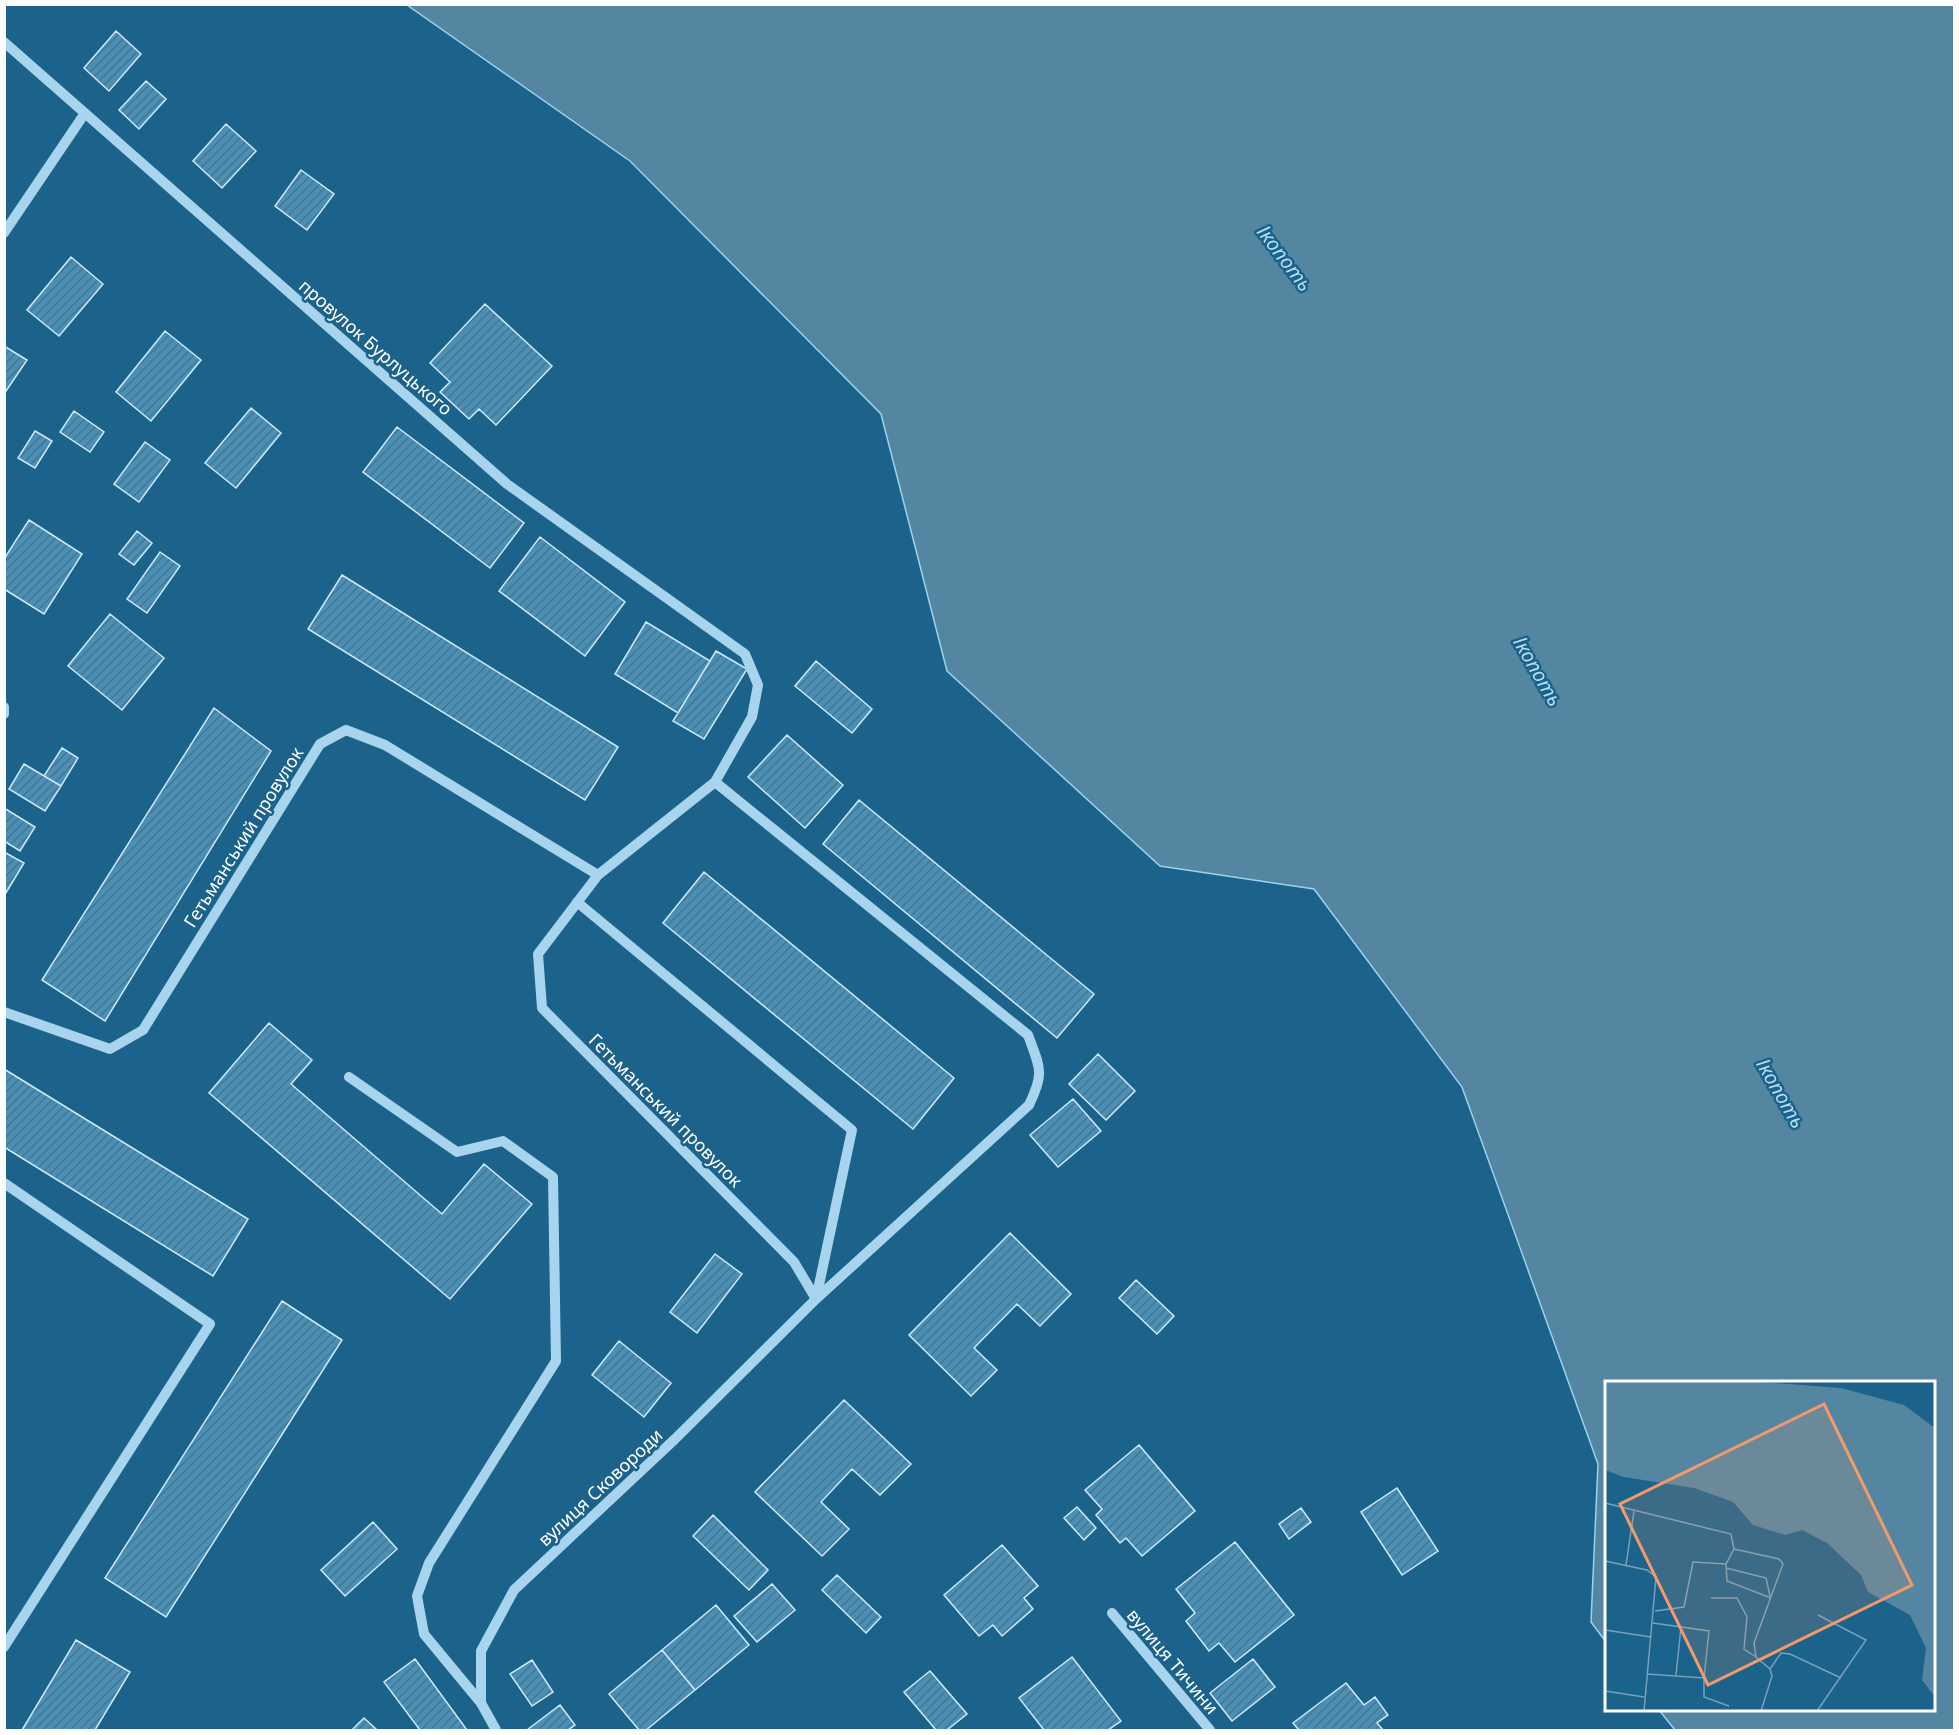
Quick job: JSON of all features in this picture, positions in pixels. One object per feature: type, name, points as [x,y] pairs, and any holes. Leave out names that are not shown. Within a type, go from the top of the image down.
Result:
[{"type":"street","name":"провулок Бурлуцького","points":[[4,42],[507,484],[745,654]]},
{"type":"street","points":[[4,233],[85,114]]},
{"type":"street","name":"Гетьманський провулок","points":[[745,654],[758,684],[752,717],[715,782],[598,875],[577,902],[538,954],[542,1008],[794,1262],[816,1299]]},
{"type":"street","points":[[4,707],[4,714]]},
{"type":"street","name":"Гетьманський провулок","points":[[4,1012],[110,1049],[143,1030],[320,744],[346,730],[385,745],[598,875]]},
{"type":"street","name":"вулиця Сковороди","points":[[496,1731],[481,1703],[481,1651],[514,1590],[675,1438],[816,1299],[1029,1104],[1040,1082],[1038,1062],[1028,1035],[715,782]]},
{"type":"street","points":[[577,902],[852,1130],[816,1299]]},
{"type":"street","points":[[349,1077],[457,1152],[503,1141],[553,1177],[556,1361],[429,1563],[417,1596],[424,1634],[481,1703]]},
{"type":"street","points":[[4,1647],[210,1324],[5,1186]]},
{"type":"street","name":"вулиця Тичини","points":[[1112,1613],[1210,1731]]},
{"type":"water","name":"Ікопоть","points":[[407,5],[1954,5],[1954,1730],[1675,1730],[1660,1711],[1935,1711],[1935,1381],[1605,1381],[1605,1641],[1591,1622],[1598,1464],[1462,1087],[1314,889],[1160,866],[947,671],[881,414],[630,161]]},
{"type":"building","points":[[116,31],[141,54],[109,91],[84,68]]},
{"type":"building","points":[[146,81],[166,99],[139,129],[119,110]]},
{"type":"building","points":[[226,124],[256,151],[222,188],[193,161]]},
{"type":"building","points":[[301,170],[334,194],[307,230],[275,206]]},
{"type":"building","points":[[71,257],[103,284],[59,336],[27,310]]},
{"type":"building","points":[[485,304],[552,366],[496,425],[479,409],[469,419],[440,392],[450,382],[430,363]]},
{"type":"building","points":[[165,331],[201,360],[151,421],[116,392]]},
{"type":"building","points":[[4,346],[27,360],[4,394]]},
{"type":"building","points":[[251,408],[281,433],[236,488],[205,463]]},
{"type":"building","points":[[74,411],[104,432],[90,452],[60,432]]},
{"type":"building","points":[[397,427],[524,523],[490,568],[363,472]]},
{"type":"building","points":[[35,431],[52,441],[35,468],[18,458]]},
{"type":"building","points":[[145,442],[170,460],[139,502],[114,484]]},
{"type":"building","points":[[29,520],[82,554],[44,614],[4,589],[4,559]]},
{"type":"building","points":[[137,531],[152,543],[134,565],[119,554]]},
{"type":"building","points":[[540,537],[625,602],[585,656],[499,591]]},
{"type":"building","points":[[160,552],[180,566],[147,613],[127,599]]},
{"type":"building","points":[[342,575],[618,747],[585,800],[308,629]]},
{"type":"building","points":[[110,614],[164,658],[122,710],[68,666]]},
{"type":"building","points":[[646,622],[710,661],[678,713],[615,674]]},
{"type":"building","points":[[716,651],[747,669],[704,739],[673,721]]},
{"type":"building","points":[[816,661],[872,709],[852,733],[795,686]]},
{"type":"building","points":[[214,708],[271,751],[105,1021],[42,980]]},
{"type":"building","points":[[787,735],[843,785],[805,828],[748,777]]},
{"type":"building","points":[[62,748],[78,758],[61,786],[44,776]]},
{"type":"building","points":[[24,764],[61,786],[45,811],[9,789]]},
{"type":"building","points":[[859,800],[1094,994],[1057,1038],[823,844]]},
{"type":"building","points":[[4,808],[35,827],[20,851],[4,841]]},
{"type":"building","points":[[4,852],[24,863],[4,896]]},
{"type":"building","points":[[704,872],[954,1078],[913,1129],[663,923]]},
{"type":"building","points":[[269,1023],[312,1060],[291,1084],[442,1214],[484,1164],[532,1204],[450,1299],[209,1093]]},
{"type":"building","points":[[1098,1054],[1135,1091],[1106,1120],[1069,1084]]},
{"type":"building","points":[[4,1069],[248,1219],[213,1276],[4,1147]]},
{"type":"building","points":[[1073,1099],[1101,1131],[1058,1167],[1030,1135]]},
{"type":"building","points":[[1010,1233],[1071,1294],[1040,1326],[1017,1304],[974,1348],[997,1370],[971,1396],[909,1335]]},
{"type":"building","points":[[715,1254],[742,1274],[697,1333],[670,1312]]},
{"type":"building","points":[[1136,1280],[1174,1316],[1157,1334],[1119,1298]]},
{"type":"building","points":[[282,1301],[342,1340],[166,1617],[105,1578]]},
{"type":"building","points":[[619,1341],[671,1383],[644,1417],[592,1375]]},
{"type":"building","points":[[844,1400],[911,1464],[880,1495],[852,1469],[821,1502],[849,1529],[822,1556],[755,1492]]},
{"type":"building","points":[[1139,1445],[1195,1511],[1142,1556],[1126,1538],[1120,1543],[1096,1515],[1102,1509],[1085,1490]]},
{"type":"building","points":[[1397,1488],[1438,1551],[1402,1575],[1361,1512]]},
{"type":"building","points":[[1077,1507],[1096,1528],[1084,1540],[1064,1518]]},
{"type":"building","points":[[1301,1508],[1311,1522],[1289,1539],[1279,1524]]},
{"type":"building","points":[[713,1515],[768,1570],[749,1590],[693,1536]]},
{"type":"building","points":[[373,1522],[397,1549],[345,1596],[321,1570]]},
{"type":"building","points":[[1235,1542],[1294,1615],[1235,1662],[1219,1643],[1209,1651],[1186,1621],[1195,1613],[1176,1589]]},
{"type":"building","points":[[1002,1545],[1038,1586],[1024,1598],[1033,1609],[1002,1636],[993,1625],[979,1636],[944,1595]]},
{"type":"building","points":[[837,1575],[881,1617],[866,1633],[822,1590]]},
{"type":"building","points":[[772,1584],[795,1610],[757,1642],[734,1616]]},
{"type":"building","points":[[716,1605],[749,1645],[695,1690],[662,1650]]},
{"type":"building","points":[[76,1640],[130,1672],[95,1730],[22,1730]]},
{"type":"building","points":[[662,1650],[695,1690],[646,1730],[639,1730],[609,1694]]},
{"type":"building","points":[[1072,1657],[1121,1721],[1108,1730],[1044,1730],[1019,1698]]},
{"type":"building","points":[[415,1659],[467,1730],[420,1730],[384,1682]]},
{"type":"building","points":[[1253,1659],[1275,1687],[1232,1721],[1210,1693]]},
{"type":"building","points":[[532,1660],[553,1692],[532,1706],[510,1674]]},
{"type":"building","points":[[930,1671],[967,1714],[947,1730],[936,1730],[904,1692]]},
{"type":"building","points":[[1346,1683],[1364,1705],[1375,1697],[1388,1715],[1377,1723],[1383,1730],[1299,1730],[1293,1723]]},
{"type":"building","points":[[560,1705],[575,1725],[568,1730],[527,1730]]},
{"type":"building","points":[[364,1718],[377,1730],[352,1730]]}]
